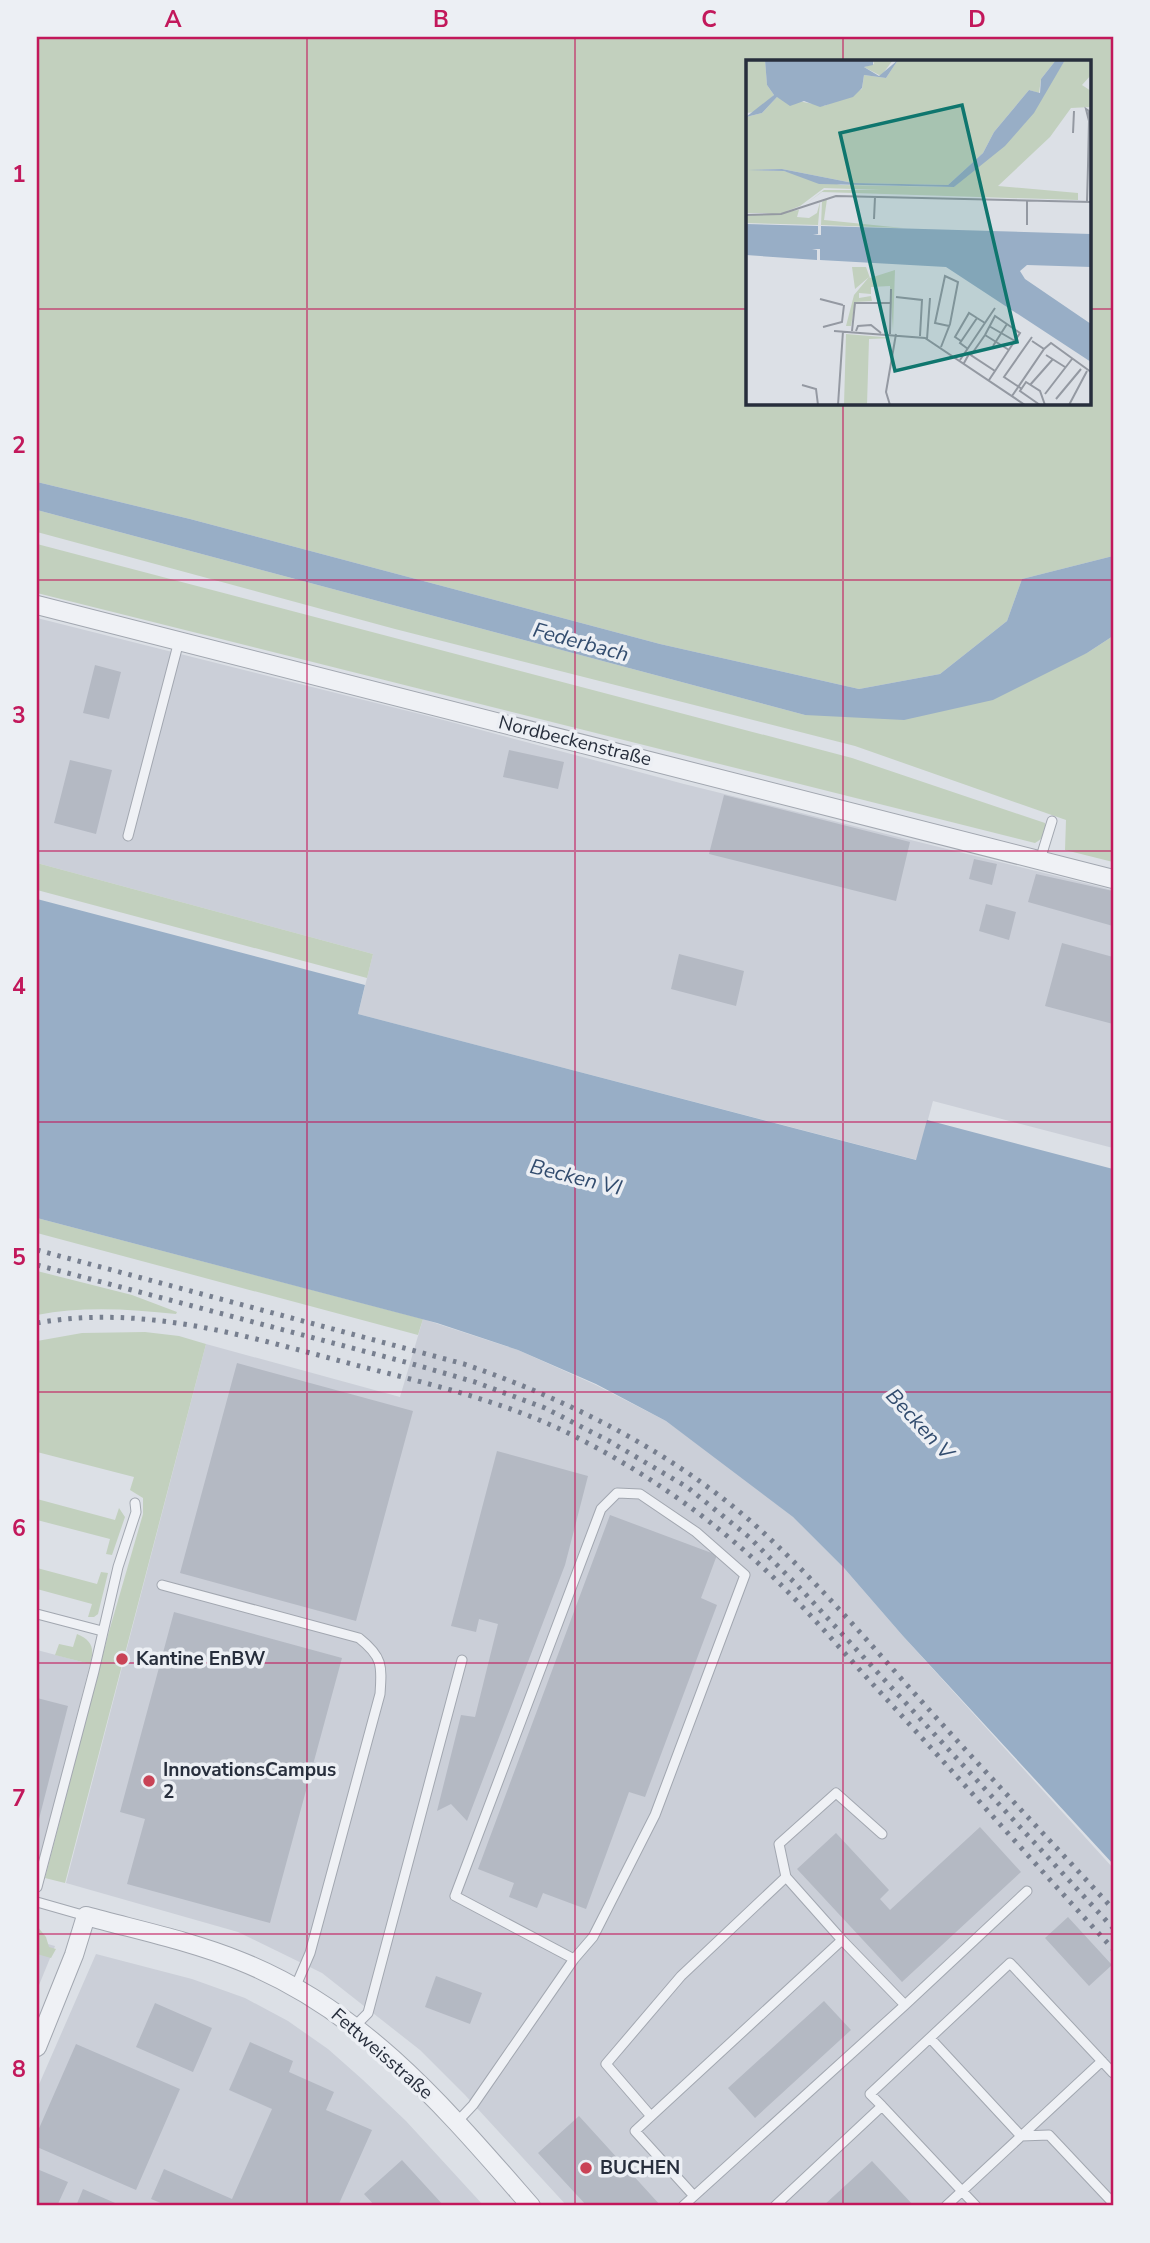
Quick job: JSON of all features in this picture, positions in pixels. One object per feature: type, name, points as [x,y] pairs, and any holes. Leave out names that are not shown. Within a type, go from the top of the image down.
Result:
[{"type":"street","name":"Nordbeckenstraße","points":[[37,605],[354,687],[689,768],[1113,879]]},
{"type":"street","name":"Fettweisstraße","points":[[86,1916],[229,1957],[295,1988],[335,2011],[401,2065],[457,2122],[531,2206]]},
{"type":"street","points":[[37,2048],[74,1955],[86,1916]]},
{"type":"lane","points":[[128,836],[179,640]]},
{"type":"lane","points":[[1040,860],[1052,821]]},
{"type":"lane","points":[[457,2122],[473,2105],[574,1959],[593,1937],[655,1815],[745,1574],[696,1532],[640,1494],[617,1493],[601,1509],[455,1896],[574,1959]]},
{"type":"lane","points":[[37,1888],[94,1671],[117,1567],[136,1512],[135,1503]]},
{"type":"lane","points":[[162,1585],[359,1638],[373,1649],[382,1666],[380,1694],[310,1953],[295,1988]]},
{"type":"lane","points":[[37,1614],[102,1630]]},
{"type":"lane","points":[[355,2026],[368,2013],[462,1660]]},
{"type":"lane","points":[[882,1834],[836,1793],[779,1844],[786,1877],[905,2005]]},
{"type":"lane","points":[[650,2115],[606,2064],[681,1976],[786,1877]]},
{"type":"lane","points":[[683,2206],[1027,1891]]},
{"type":"lane","name":"Fettweisstraße","points":[[37,1902],[86,1916]]},
{"type":"lane","points":[[694,2196],[635,2131],[842,1940]]},
{"type":"lane","points":[[976,2206],[870,2094],[1010,1963],[1113,2073]]},
{"type":"lane","points":[[930,2038],[1021,2136]]},
{"type":"lane","points":[[946,2206],[1101,2061]]},
{"type":"lane","points":[[775,2206],[882,2106]]},
{"type":"lane","points":[[1021,2136],[1049,2134],[1113,2203]]},
{"type":"shaded area","points":[[37,618],[436,718],[684,784],[1113,890],[1113,1148],[933,1101],[917,1160],[358,1014],[373,954],[37,863]]},
{"type":"shaded area","points":[[423,1319],[518,1350],[596,1385],[666,1421],[793,1517],[844,1568],[1113,1868],[1113,2206],[567,2206],[420,2050],[322,1973],[238,1932],[66,1883],[206,1344],[400,1397]]},
{"type":"shaded area","points":[[37,1650],[90,1664],[37,1870]]},
{"type":"shaded area","points":[[37,1941],[55,1946],[37,1990]]},
{"type":"shaded area","points":[[96,1954],[192,1979],[245,1998],[288,2021],[328,2049],[363,2080],[406,2121],[484,2206],[37,2206],[37,2089]]},
{"type":"green space","points":[[37,37],[1113,37],[1113,556],[1022,579],[1007,621],[940,674],[859,689],[660,644],[190,519],[37,482]]},
{"type":"green space","points":[[37,510],[805,715],[1087,653],[1113,636],[1113,862],[1065,850],[1066,820],[855,746],[395,629],[37,532]]},
{"type":"green space","points":[[37,544],[852,758],[1045,823],[1044,832],[1035,843],[37,593]]},
{"type":"green space","points":[[37,863],[373,954],[367,978],[37,890]]},
{"type":"green space","points":[[37,1218],[423,1319],[418,1335],[37,1233]]},
{"type":"green space","points":[[37,1271],[132,1295],[177,1312],[89,1309],[37,1315]]},
{"type":"green space","points":[[145,1332],[179,1336],[206,1344],[65,1883],[45,1878],[108,1635],[143,1514],[143,1498],[130,1490],[134,1477],[37,1452],[37,1341],[82,1333]]},
{"type":"green space","points":[[37,1499],[115,1520],[119,1508],[125,1517],[112,1555],[106,1554],[110,1539],[37,1520]]},
{"type":"green space","points":[[37,1568],[97,1584],[101,1572],[108,1573],[98,1614],[88,1617],[92,1604],[37,1589]]},
{"type":"green space","points":[[77,1634],[91,1646],[90,1664],[55,1655],[59,1644],[73,1647]]},
{"type":"green space","points":[[37,1926],[46,1937],[49,1947],[56,1949],[51,1958],[37,1954]]},
{"type":"water","name":"Federbach","points":[[37,482],[190,519],[660,644],[859,689],[940,674],[1007,621],[1022,579],[1113,556],[1113,636],[1087,653],[993,700],[904,720],[805,715],[37,510]]},
{"type":"water","points":[[37,899],[365,985],[358,1014],[916,1160],[927,1120],[1113,1169],[1113,1864],[844,1568],[793,1517],[666,1421],[596,1384],[518,1350],[437,1323],[37,1218]]},
{"type":"building","points":[[95,665],[121,672],[109,719],[83,713]]},
{"type":"building","points":[[509,750],[564,762],[558,789],[503,777]]},
{"type":"building","points":[[70,760],[112,770],[96,834],[54,823]]},
{"type":"building","points":[[724,795],[910,842],[896,901],[709,854]]},
{"type":"building","points":[[974,859],[997,864],[992,885],[969,879]]},
{"type":"building","points":[[1036,874],[1113,891],[1113,926],[1028,902]]},
{"type":"building","points":[[986,904],[1016,912],[1009,940],[979,931]]},
{"type":"building","points":[[1062,943],[1113,957],[1113,1024],[1045,1006]]},
{"type":"building","points":[[679,954],[744,971],[736,1006],[671,989]]},
{"type":"building","points":[[237,1363],[413,1411],[356,1621],[180,1573]]},
{"type":"building","points":[[497,1451],[588,1476],[565,1565],[467,1821],[451,1804],[437,1811],[461,1715],[475,1717],[498,1624],[479,1619],[476,1632],[451,1626]]},
{"type":"building","points":[[610,1515],[717,1555],[701,1598],[717,1605],[645,1797],[629,1792],[586,1909],[543,1893],[537,1908],[509,1897],[514,1883],[478,1869]]},
{"type":"building","points":[[174,1612],[342,1658],[270,1923],[127,1884],[145,1819],[120,1812]]},
{"type":"building","points":[[37,1698],[68,1706],[38,1823],[37,1823]]},
{"type":"building","points":[[980,1827],[1021,1872],[902,1982],[797,1869],[836,1833],[889,1890],[880,1899],[890,1910]]},
{"type":"building","points":[[1068,1917],[1112,1965],[1089,1986],[1045,1938]]},
{"type":"building","points":[[436,1976],[482,1993],[470,2024],[425,2007]]},
{"type":"building","points":[[824,2001],[851,2030],[755,2118],[728,2088]]},
{"type":"building","points":[[155,2003],[212,2028],[193,2072],[136,2047]]},
{"type":"building","points":[[250,2042],[293,2061],[289,2072],[334,2092],[326,2110],[372,2130],[338,2206],[168,2206],[151,2199],[164,2169],[232,2199],[272,2109],[229,2090]]},
{"type":"building","points":[[76,2044],[180,2089],[136,2190],[37,2147],[37,2133]]},
{"type":"building","points":[[579,2116],[661,2206],[587,2206],[538,2153]]},
{"type":"building","points":[[402,2160],[444,2206],[375,2206],[364,2194]]},
{"type":"building","points":[[872,2161],[914,2206],[823,2206]]},
{"type":"building","points":[[37,2169],[68,2182],[57,2206],[37,2206]]},
{"type":"building","points":[[83,2189],[122,2206],[76,2206]]},
{"type":"railway","points":[[37,1250],[464,1364],[580,1411],[654,1451],[723,1498],[797,1565],[1113,1909]]},
{"type":"railway","points":[[37,1265],[475,1382],[545,1408],[609,1441],[687,1487],[749,1537],[798,1586],[1113,1928]]},
{"type":"railway","points":[[37,1323],[113,1317],[186,1324],[223,1331],[487,1401],[547,1423],[624,1464],[694,1510],[774,1578],[1113,1949]]},
{"type":"place","name":"Kantine EnBW","points":[[122,1659]]},
{"type":"place","name":"InnovationsCampus 2","points":[[149,1781]]},
{"type":"place","name":"BUCHEN","points":[[586,2168]]},
{"type":"water label","name":"Becken VI","points":[[576,1177]]},
{"type":"water label","name":"Becken V","points":[[920,1424]]}]
